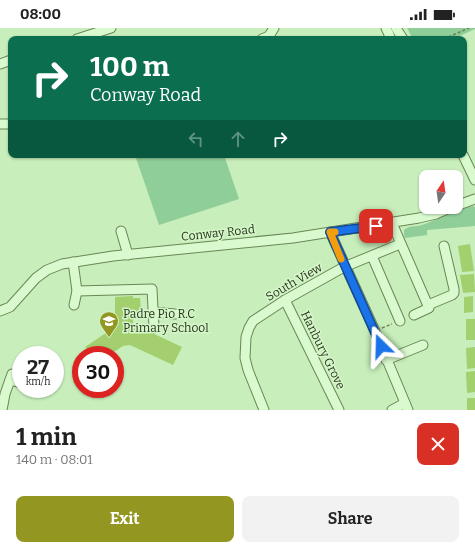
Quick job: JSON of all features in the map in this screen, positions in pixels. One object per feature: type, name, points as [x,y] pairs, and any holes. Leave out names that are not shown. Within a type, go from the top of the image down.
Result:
[{"type":"street","points":[[86,36],[107,29]]},
{"type":"street","points":[[464,158],[475,180]]},
{"type":"street","points":[[463,203],[475,199]]},
{"type":"street","name":"Conway Road","points":[[0,311],[10,307],[36,278],[47,270],[62,264],[128,255],[293,238],[392,223],[436,214]]},
{"type":"street","points":[[392,223],[428,306]]},
{"type":"street","points":[[121,231],[128,255]]},
{"type":"street","points":[[330,232],[344,267],[375,331],[407,407],[392,410]]},
{"type":"street","name":"South View","points":[[264,410],[248,370],[245,358],[248,328],[254,321],[285,300],[344,267],[400,244]]},
{"type":"street","points":[[414,315],[454,293],[444,246]]},
{"type":"street","points":[[372,256],[400,321]]},
{"type":"street","points":[[73,262],[78,291],[74,305]]},
{"type":"street","points":[[78,291],[152,289],[154,328]]},
{"type":"street","name":"Hanbury Grove","points":[[285,300],[339,410]]},
{"type":"street","points":[[153,312],[175,314]]},
{"type":"street","points":[[386,360],[423,345]]},
{"type":"street","points":[[2,410],[5,394],[12,378]]},
{"type":"path","points":[[451,36],[469,28]]},
{"type":"green space","points":[[407,28],[475,28],[460,36],[411,36]]},
{"type":"green space","points":[[136,158],[225,158],[239,199],[159,225]]},
{"type":"green space","points":[[473,206],[475,207],[475,226],[427,230],[427,235],[405,238],[404,230],[408,227],[422,225],[448,214],[463,214],[463,209]]},
{"type":"building","points":[[470,244],[474,271],[462,272],[458,246]]},
{"type":"building","points":[[474,274],[475,292],[463,293],[460,275]]},
{"type":"building","points":[[133,296],[133,298],[140,298],[141,312],[133,313],[133,324],[182,347],[173,365],[130,345],[86,346],[118,325],[118,319],[115,320],[115,297]]},
{"type":"building","points":[[473,296],[473,312],[464,313],[464,297]]},
{"type":"building","points":[[466,319],[475,319],[475,340],[466,340]]},
{"type":"building","points":[[475,347],[475,368],[467,369],[466,348]]},
{"type":"building","points":[[475,371],[475,392],[467,393],[466,372]]},
{"type":"building","points":[[467,398],[475,398],[475,410],[467,410]]},
{"type":"slow traffic","points":[[335,232],[330,232],[341,259]]},
{"type":"place","name":"Padre Pio R.C Primary School","points":[[109,338]]},
{"type":"route","points":[[376,226],[330,232],[344,267],[381,346]]}]
